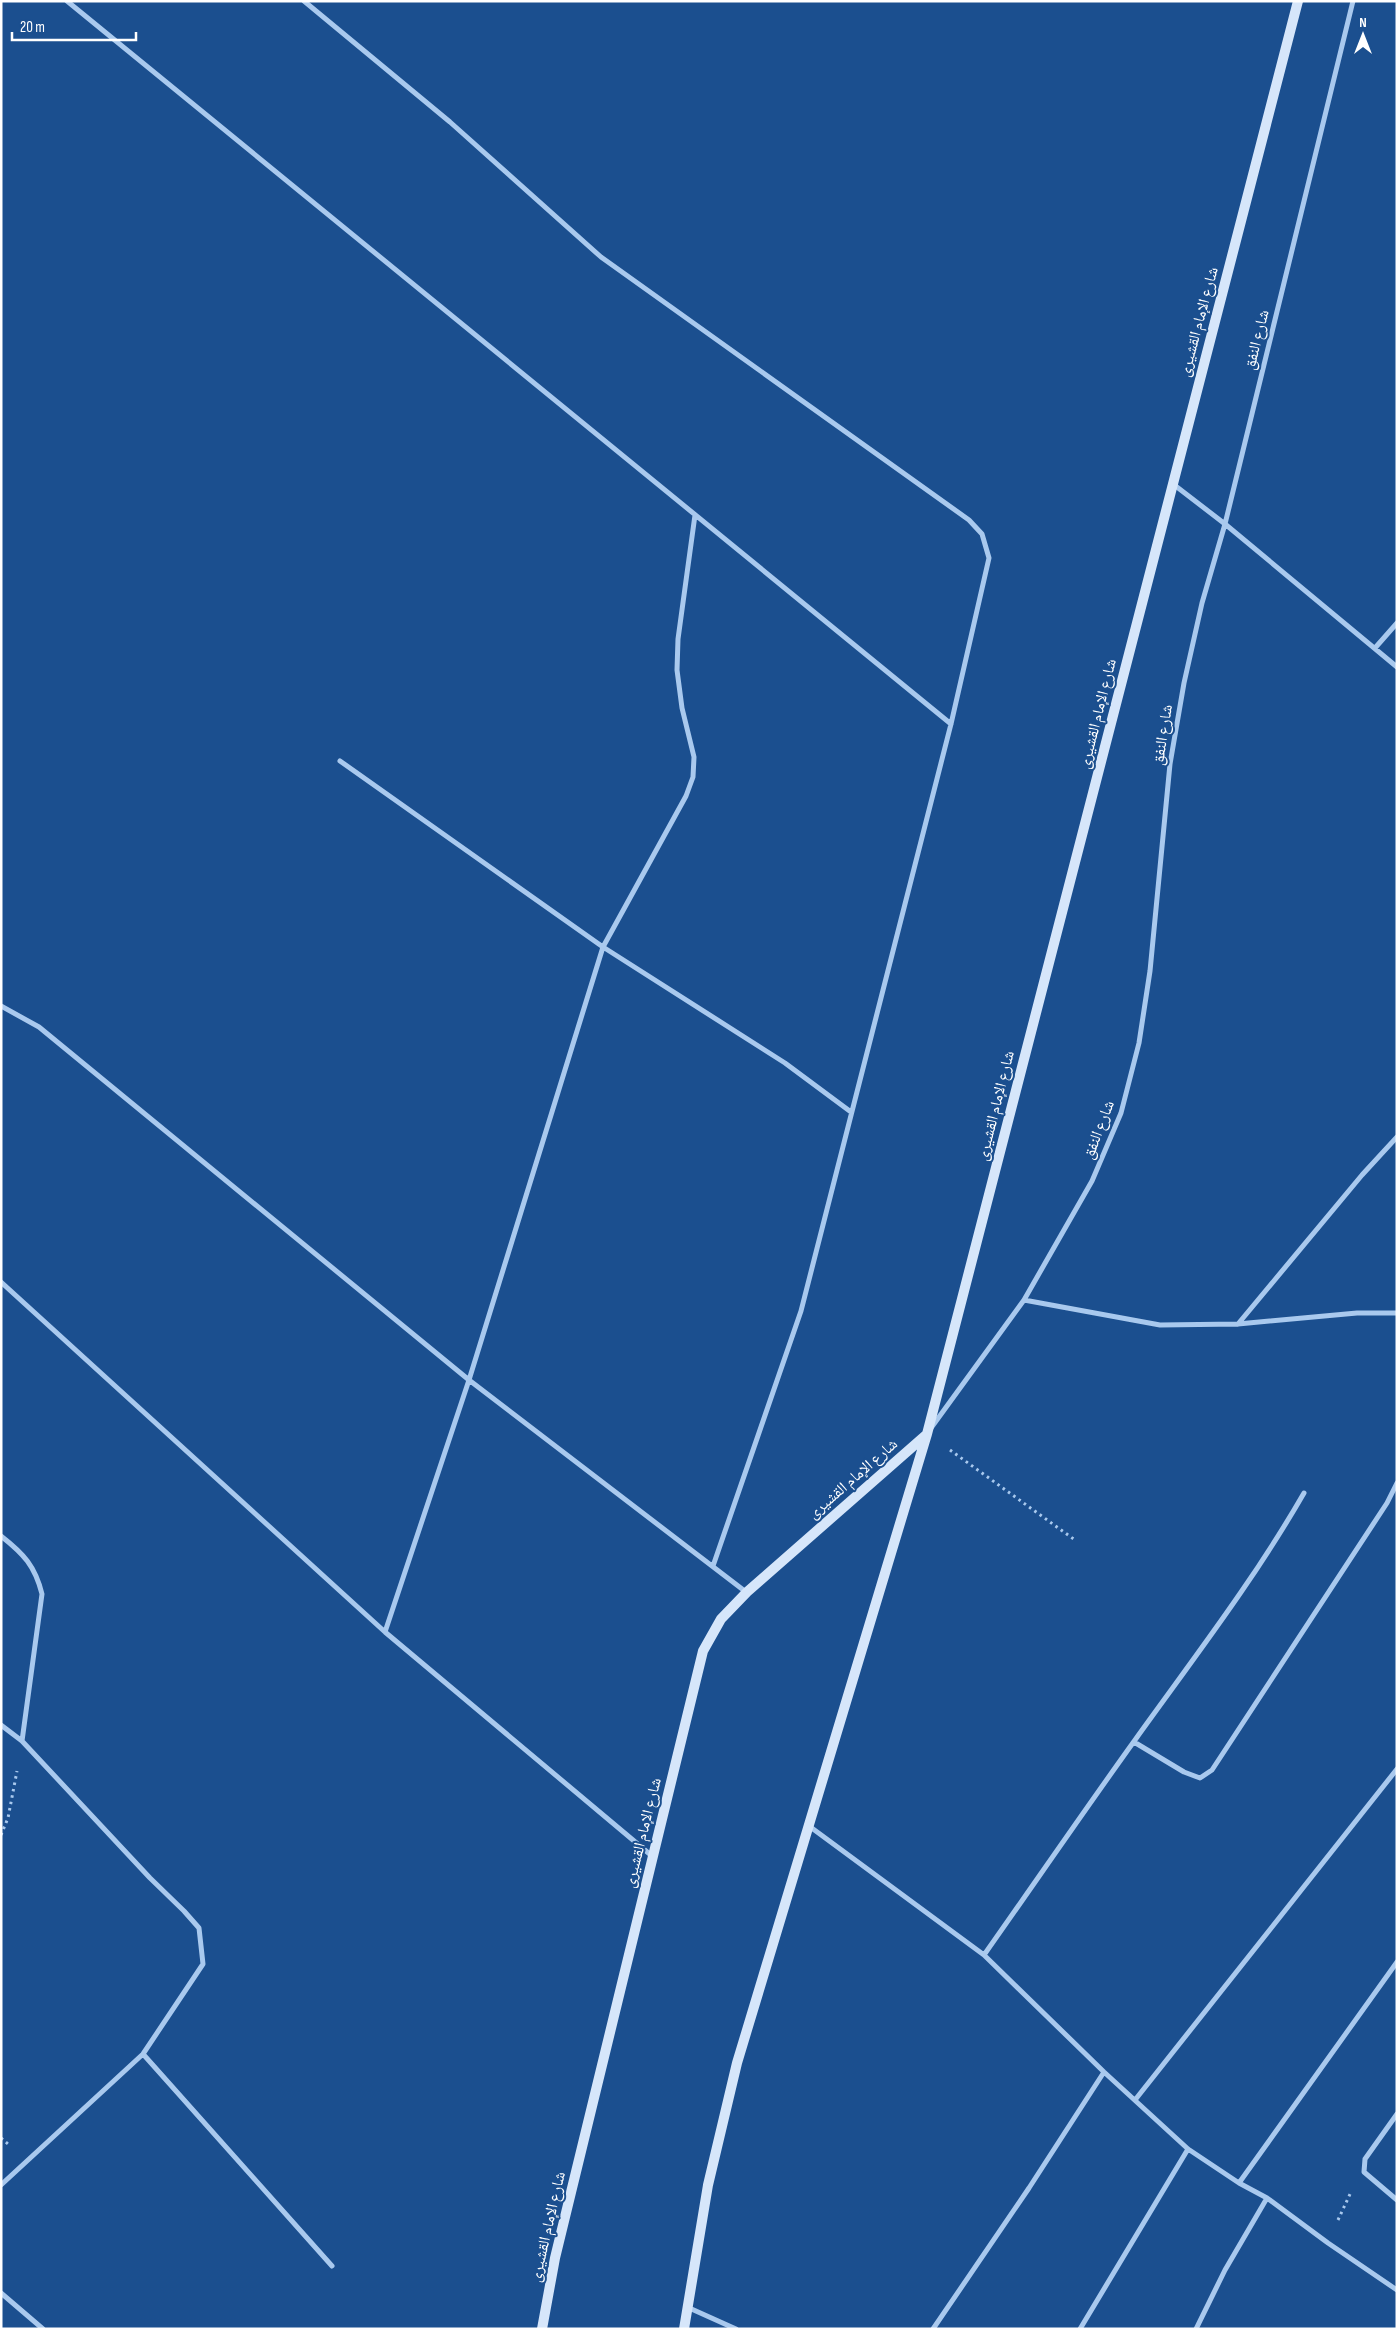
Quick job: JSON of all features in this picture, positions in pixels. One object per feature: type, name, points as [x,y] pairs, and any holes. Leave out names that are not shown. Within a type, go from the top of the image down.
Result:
[{"type":"street","points":[[67,1],[951,724]]},
{"type":"street","points":[[304,1],[450,122],[601,257],[969,520],[982,534],[989,558],[951,724],[801,1311],[712,1566]]},
{"type":"street","name":"شارع الإمام القشيرى","points":[[684,2329],[686,2307],[708,2185],[737,2064],[927,1434],[1298,1]]},
{"type":"street","name":"شارع النفق","points":[[927,1434],[1024,1300],[1092,1181],[1120,1113],[1139,1042],[1150,970],[1170,764],[1184,683],[1202,603],[1225,524],[1353,1]]},
{"type":"street","points":[[1173,484],[1225,524],[1397,667]]},
{"type":"street","points":[[384,1632],[469,1380],[603,946],[686,796],[693,777],[694,757],[682,708],[677,670],[678,639],[695,514]]},
{"type":"street","points":[[1375,648],[1397,623]]},
{"type":"street","points":[[340,761],[603,946],[785,1063],[851,1112]]},
{"type":"street","points":[[1,1006],[39,1028],[469,1380],[747,1592]]},
{"type":"street","points":[[1238,1324],[1362,1175],[1397,1138]]},
{"type":"street","points":[[1,1282],[384,1632],[652,1856]]},
{"type":"street","points":[[1024,1300],[1160,1325],[1238,1324],[1357,1313],[1397,1313]]},
{"type":"street","name":"شارع الإمام القشيرى","points":[[542,2329],[555,2258],[703,1651],[721,1619],[747,1592],[927,1434]]},
{"type":"street","points":[[1134,1742],[1184,1772],[1200,1778],[1212,1770],[1381,1512],[1397,1483]]},
{"type":"street","points":[[984,1955],[1240,1595],[1276,1542],[1304,1493]]},
{"type":"street","points":[[1,1536],[22,1553],[37,1574],[42,1594],[22,1741]]},
{"type":"street","points":[[1,1725],[22,1741],[150,1878],[184,1911],[198,1928],[203,1964],[143,2054],[1,2185]]},
{"type":"street","points":[[1135,2100],[1397,1769]]},
{"type":"street","points":[[809,1826],[984,1955],[1104,2072],[1188,2149],[1239,2184],[1267,2198],[1397,2290]]},
{"type":"street","points":[[1239,2184],[1397,1962]]},
{"type":"street","points":[[143,2054],[332,2266]]},
{"type":"street","points":[[934,2329],[1104,2072]]},
{"type":"street","points":[[1397,2114],[1365,2160],[1363,2166],[1364,2172],[1397,2200]]},
{"type":"street","points":[[1080,2329],[1188,2149]]},
{"type":"street","points":[[1196,2329],[1221,2278],[1267,2198]]},
{"type":"street","points":[[1,2293],[43,2329]]},
{"type":"street","points":[[686,2307],[736,2329]]},
{"type":"path","points":[[927,1434],[1075,1540]]},
{"type":"path","points":[[1,1835],[8,1818],[22,1741]]},
{"type":"path","points":[[1328,2243],[1363,2166]]}]
